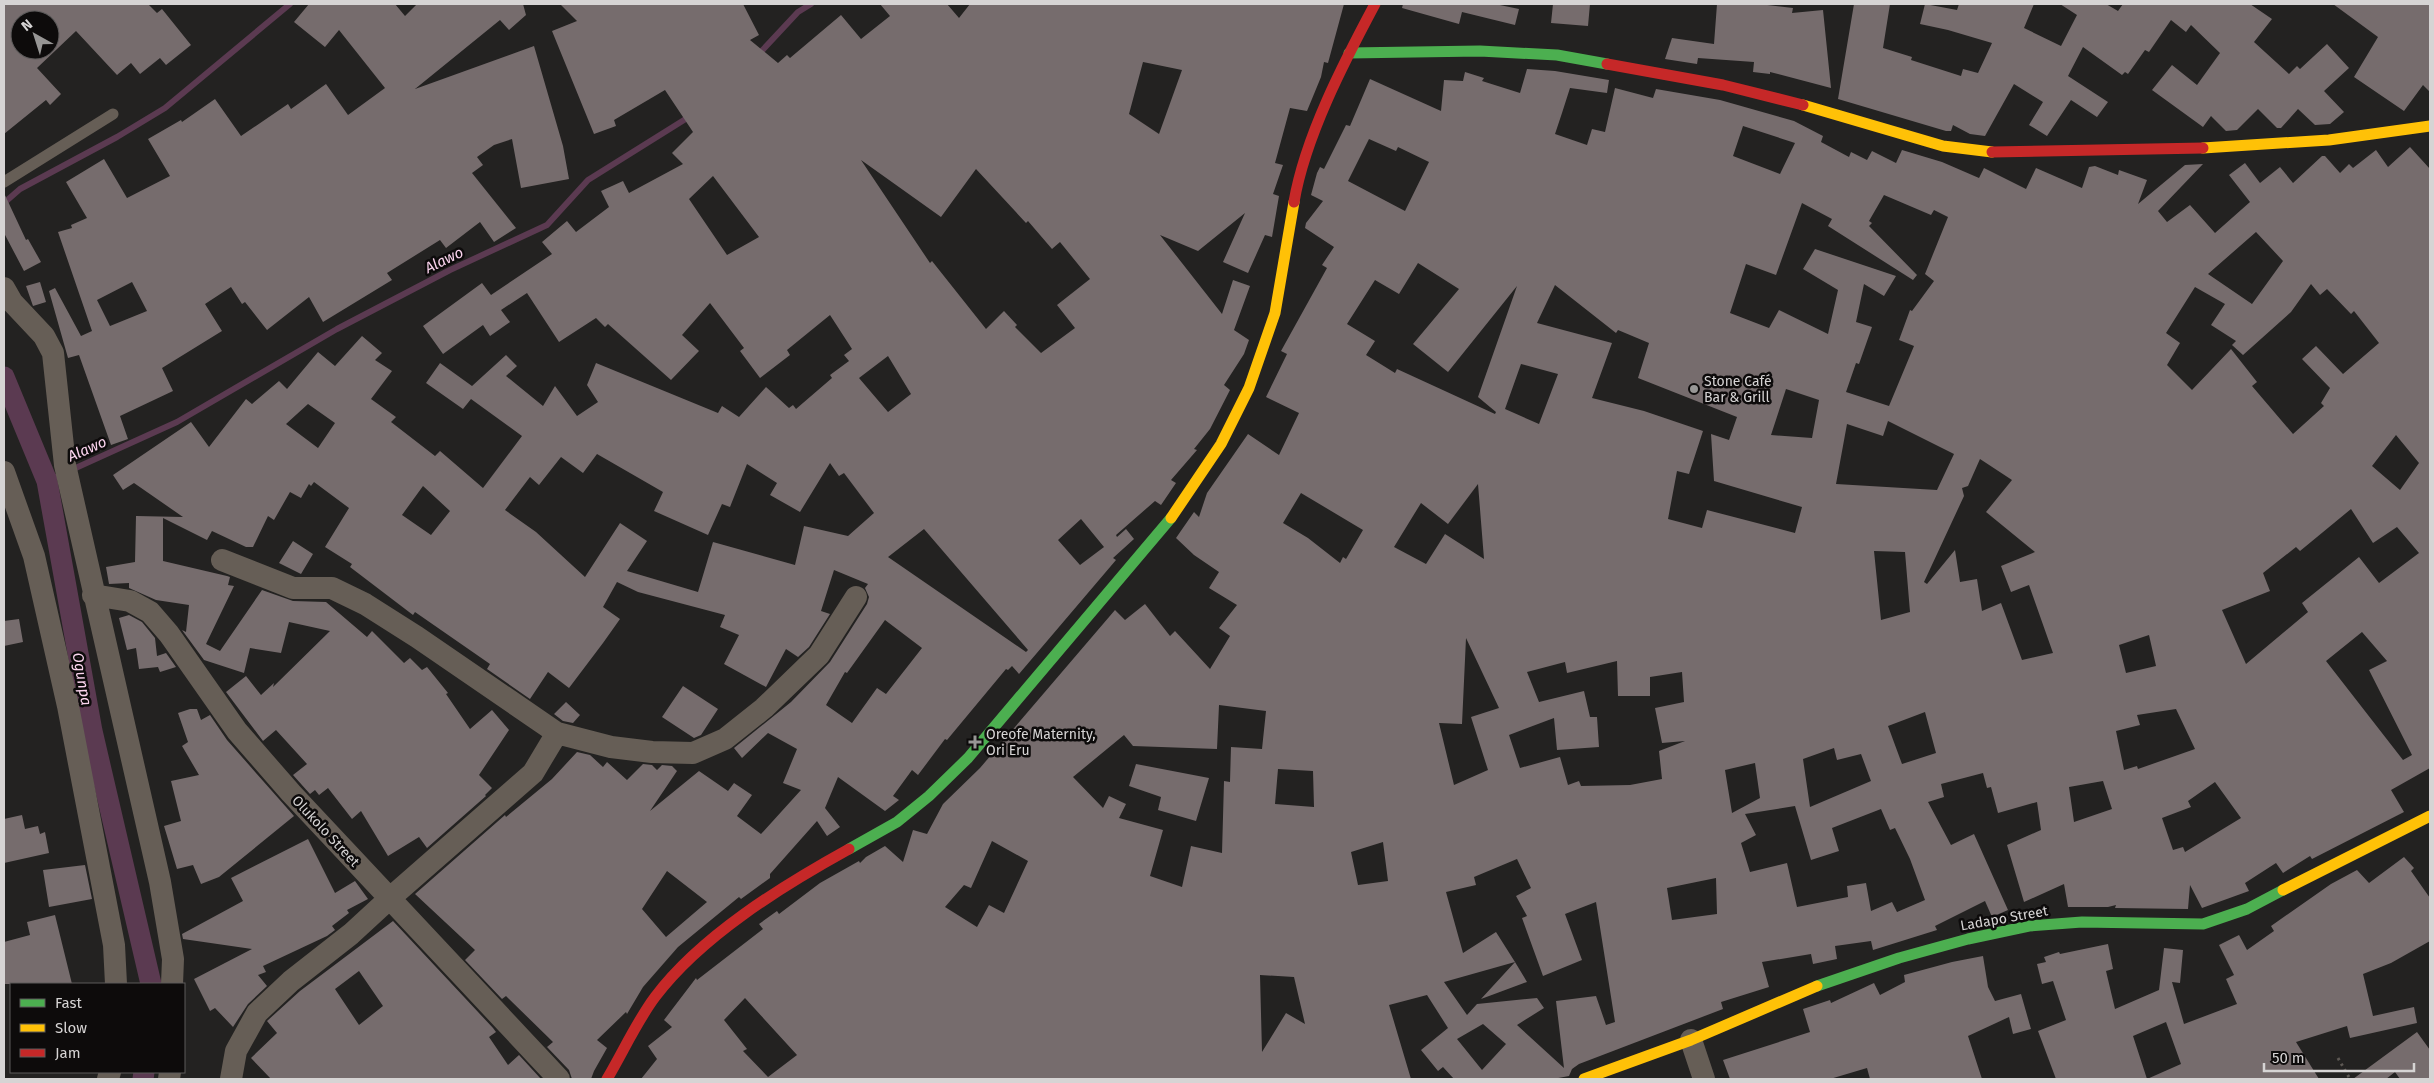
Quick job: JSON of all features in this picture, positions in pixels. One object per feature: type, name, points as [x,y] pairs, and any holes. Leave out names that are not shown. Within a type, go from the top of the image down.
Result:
[{"type":"street","points":[[607,1079],[654,997],[690,958],[740,918],[800,876],[897,822],[930,796],[968,758],[1165,527],[1221,444],[1249,388],[1275,313],[1297,182],[1318,124],[1349,53],[1375,4]]},
{"type":"street","points":[[1349,53],[1480,51],[1557,55],[1722,85],[1792,102],[1943,146],[1984,152],[2178,150],[2329,140],[2430,126]]},
{"type":"street","points":[[4,288],[12,302],[44,336],[53,353],[67,472],[93,595],[160,882],[173,959],[172,983]]},
{"type":"street","points":[[4,472],[13,527],[38,575],[95,835],[114,945],[116,983]]},
{"type":"street","points":[[222,560],[293,588],[332,588],[365,604],[417,637],[557,733],[611,747],[693,754],[725,740],[764,708],[819,655],[856,597]]},
{"type":"street","name":"Olukolo Street","points":[[93,595],[130,601],[150,612],[169,634],[237,731],[389,898],[559,1079]]},
{"type":"street","points":[[232,1079],[236,1051],[257,1013],[292,981],[351,934],[389,898],[533,773],[557,733]]},
{"type":"street","name":"Ladapo Street","points":[[1584,1079],[1691,1040],[1815,987],[1899,958],[1968,939],[2028,926],[2082,922],[2161,926],[2203,924],[2247,909],[2430,816]]},
{"type":"street","points":[[1691,1040],[1704,1079]]},
{"type":"lane","points":[[4,182],[113,114]]},
{"type":"path","points":[[2338,1058],[2350,1079]]},
{"type":"building","points":[[4,4],[148,4],[157,13],[162,9],[191,45],[166,65],[160,58],[140,74],[131,63],[117,75],[76,31],[60,46],[60,10],[10,10],[10,60],[45,60],[37,68],[61,94],[50,105],[46,100],[4,134]]},
{"type":"building","points":[[309,4],[395,4],[405,16],[417,4],[523,4],[526,15],[509,30],[500,20],[415,89],[534,46],[563,146],[569,179],[521,188],[512,139],[494,145],[477,157],[483,165],[472,173],[516,228],[494,242],[480,222],[446,248],[440,240],[387,273],[392,280],[323,322],[309,297],[267,330],[245,302],[242,304],[231,287],[205,304],[222,331],[162,368],[173,391],[120,416],[128,439],[111,445],[79,355],[68,358],[49,291],[55,288],[81,336],[92,331],[58,232],[72,228],[71,225],[87,218],[66,182],[104,159],[127,198],[170,176],[148,139],[181,120],[182,122],[215,99],[241,136],[288,104],[291,109],[326,84],[348,115],[385,88],[339,30],[325,47],[294,22]],"holes":[[[132,282],[147,311],[110,326],[97,300]]]},
{"type":"building","points":[[560,4],[743,4],[759,35],[750,40],[778,63],[787,55],[790,58],[841,15],[861,39],[890,16],[880,4],[947,4],[959,18],[970,4],[1344,4],[1328,63],[1324,62],[1321,77],[1307,111],[1290,108],[1275,163],[1283,165],[1273,194],[1279,196],[1272,237],[1265,235],[1248,273],[1223,262],[1245,213],[1198,251],[1160,235],[1222,314],[1233,280],[1250,286],[1234,330],[1249,340],[1244,354],[1224,385],[1230,390],[1210,429],[1194,449],[1197,450],[1171,480],[1176,483],[1161,505],[1155,501],[1116,535],[1117,537],[1126,529],[1134,539],[1113,558],[1116,560],[1019,674],[1012,666],[1008,670],[1006,669],[947,740],[945,739],[918,775],[912,770],[893,796],[899,800],[885,811],[838,777],[825,808],[840,827],[827,836],[817,821],[770,874],[770,878],[741,899],[739,897],[678,947],[643,987],[627,1014],[626,1012],[597,1040],[607,1048],[591,1079],[572,1079],[569,1070],[547,1047],[553,1042],[506,996],[502,999],[465,960],[475,950],[415,894],[505,815],[506,817],[552,779],[577,752],[590,755],[603,767],[607,762],[627,780],[643,764],[652,765],[657,770],[662,765],[672,766],[677,771],[650,811],[699,771],[728,791],[734,783],[752,795],[737,816],[761,834],[801,790],[783,783],[797,749],[768,733],[742,758],[734,748],[791,702],[830,662],[867,604],[869,597],[865,588],[868,584],[834,570],[821,611],[830,614],[809,647],[798,657],[786,649],[766,687],[724,664],[739,635],[720,627],[725,615],[638,592],[617,582],[603,607],[620,619],[603,643],[569,688],[548,672],[530,699],[487,669],[490,664],[415,612],[413,615],[350,567],[352,564],[325,547],[349,508],[314,482],[311,486],[309,484],[301,498],[290,492],[274,520],[268,516],[253,547],[246,547],[212,531],[207,540],[163,518],[163,561],[230,577],[228,585],[234,586],[206,644],[220,651],[262,590],[293,601],[326,602],[367,637],[372,631],[404,663],[410,658],[422,670],[427,667],[448,693],[446,694],[470,729],[492,710],[509,730],[479,775],[492,788],[486,796],[427,848],[419,837],[388,856],[361,811],[352,819],[328,788],[319,795],[315,790],[310,794],[293,775],[307,764],[276,730],[263,741],[226,692],[246,676],[261,695],[274,683],[273,687],[330,631],[289,622],[281,653],[250,648],[244,673],[204,660],[182,630],[186,632],[189,605],[156,600],[129,588],[129,583],[109,584],[106,567],[135,562],[136,516],[183,517],[134,483],[123,490],[113,475],[191,422],[209,447],[246,399],[252,404],[279,381],[287,389],[318,352],[335,366],[362,336],[382,353],[375,360],[392,371],[371,399],[396,417],[391,422],[435,456],[440,451],[483,488],[522,436],[471,399],[463,409],[426,383],[440,363],[472,386],[506,355],[517,366],[506,376],[543,406],[555,386],[577,416],[598,402],[587,385],[596,363],[718,413],[722,406],[739,417],[766,387],[789,408],[793,405],[796,409],[832,378],[830,375],[849,361],[844,355],[852,349],[830,315],[787,350],[790,355],[760,378],[740,351],[744,348],[710,303],[682,335],[699,351],[671,380],[608,324],[605,327],[596,318],[559,342],[527,293],[501,310],[510,322],[490,336],[483,325],[443,354],[423,326],[482,283],[491,295],[552,254],[542,242],[567,221],[576,232],[609,207],[601,191],[623,181],[629,193],[683,164],[672,153],[693,132],[665,90],[614,120],[616,126],[594,134],[552,31],[577,21]],"holes":[[[1143,62],[1182,70],[1159,134],[1129,114]],[[861,160],[941,217],[976,169],[1026,223],[1028,221],[1052,249],[1060,242],[1090,279],[1057,305],[1075,328],[1041,353],[1015,327],[1017,325],[1004,311],[986,329],[932,261],[930,263]],[[713,176],[759,237],[727,255],[689,199]],[[888,356],[911,394],[888,412],[859,378]],[[308,404],[335,423],[318,448],[286,424]],[[597,454],[663,492],[654,511],[708,535],[722,504],[730,507],[747,464],[777,483],[770,495],[800,512],[830,463],[839,476],[844,473],[874,513],[848,536],[804,526],[795,565],[713,542],[698,592],[627,571],[647,541],[620,523],[585,577],[536,532],[505,510],[530,477],[539,485],[561,457],[583,473]],[[423,486],[450,511],[431,535],[402,515]],[[1081,519],[1104,547],[1080,565],[1058,540]],[[924,529],[1028,650],[1026,652],[888,557]],[[885,620],[922,648],[886,694],[877,688],[852,723],[826,705],[845,672],[847,673]],[[667,871],[707,902],[666,937],[642,909]]]},
{"type":"building","points":[[1403,4],[1495,4],[1519,9],[1515,25],[1462,12],[1459,24],[1402,8]]},
{"type":"building","points":[[1553,4],[1590,4],[1588,26],[1551,23]]},
{"type":"building","points":[[1717,4],[1759,4],[1793,8],[1792,13],[1823,10],[1831,88],[1770,72],[1770,74],[1753,72],[1754,62],[1698,58],[1697,64],[1665,59],[1672,38],[1714,44]]},
{"type":"building","points":[[1854,4],[1890,4],[1883,48],[1912,57],[1911,60],[1961,76],[1963,69],[1978,73],[1992,43],[1920,24],[1925,4],[1957,10],[1959,4],[2034,4],[2024,28],[2061,46],[2077,15],[2060,4],[2106,4],[2118,11],[2123,4],[2250,4],[2272,19],[2254,42],[2289,74],[2297,66],[2300,69],[2327,44],[2349,68],[2324,91],[2344,112],[2330,124],[2315,125],[2298,109],[2281,128],[2277,128],[2258,109],[2237,130],[2226,131],[2211,116],[2203,127],[2152,90],[2172,65],[2197,85],[2220,53],[2191,25],[2186,32],[2171,20],[2149,52],[2145,50],[2128,74],[2125,72],[2122,75],[2083,47],[2068,76],[2108,102],[2097,117],[2071,100],[2047,136],[2029,125],[2043,102],[2014,84],[1985,136],[1970,134],[1953,125],[1951,131],[1946,131],[1838,99]]},
{"type":"building","points":[[2333,4],[2430,4],[2430,92],[2423,85],[2404,111],[2354,77],[2378,37]]},
{"type":"building","points":[[1527,69],[1555,71],[1609,80],[1607,93],[1570,88],[1555,134],[1587,145],[1592,129],[1605,132],[1615,88],[1653,98],[1656,89],[1720,100],[1794,121],[1823,136],[1821,142],[1849,157],[1851,152],[1867,160],[1872,151],[1896,163],[1902,150],[1942,162],[1979,178],[1984,168],[2026,189],[2036,168],[2082,188],[2089,167],[2095,166],[2118,175],[2119,170],[2147,180],[2138,204],[2185,165],[2203,164],[2158,211],[2167,222],[2190,205],[2215,233],[2250,202],[2229,175],[2245,163],[2260,183],[2280,167],[2293,183],[2322,156],[2325,156],[2340,173],[2349,164],[2353,168],[2376,150],[2388,167],[2410,147],[2430,169],[2430,768],[2391,790],[2404,812],[2312,859],[2310,856],[2283,873],[2276,863],[2245,883],[2249,891],[2202,908],[2190,885],[2188,909],[2115,908],[2116,905],[2108,907],[2068,907],[2064,884],[2024,902],[2007,845],[2041,830],[2037,802],[1998,813],[1991,787],[1987,788],[1983,773],[1941,784],[1944,797],[1928,802],[1951,845],[1974,834],[2008,910],[1992,917],[1985,901],[1935,926],[1937,930],[1873,950],[1871,941],[1835,946],[1837,959],[1813,964],[1811,954],[1762,962],[1769,987],[1721,1002],[1723,1009],[1579,1064],[1572,1069],[1569,1076],[1553,1079],[1454,1079],[1443,1067],[1438,1071],[1421,1050],[1448,1028],[1427,995],[1389,1005],[1411,1079],[641,1079],[657,1059],[648,1046],[672,1027],[664,1020],[696,978],[697,980],[763,929],[759,924],[777,911],[779,914],[820,883],[859,861],[860,863],[866,857],[885,846],[903,862],[913,830],[927,834],[943,804],[980,768],[1115,610],[1125,620],[1145,604],[1170,636],[1175,631],[1210,669],[1230,636],[1219,628],[1237,605],[1209,588],[1219,572],[1194,555],[1176,538],[1194,512],[1199,517],[1207,493],[1248,434],[1279,455],[1299,413],[1266,397],[1287,354],[1281,351],[1327,268],[1322,265],[1334,247],[1305,228],[1306,223],[1323,201],[1311,195],[1320,167],[1324,169],[1346,125],[1350,126],[1370,79],[1441,111],[1444,80],[1463,81],[1465,72],[1484,78],[1482,81],[1520,93]],"holes":[[[1743,126],[1795,143],[1780,174],[1733,156]],[[1369,139],[1396,151],[1398,147],[1429,162],[1405,211],[1348,181]],[[1884,195],[1931,215],[1934,210],[1948,217],[1925,274],[1934,281],[1912,311],[1910,310],[1899,340],[1914,346],[1889,406],[1846,392],[1856,363],[1859,364],[1872,327],[1856,322],[1864,284],[1884,296],[1896,276],[1815,249],[1803,269],[1838,290],[1828,334],[1779,310],[1769,328],[1730,313],[1746,264],[1776,275],[1802,203],[1832,219],[1828,226],[1913,280],[1917,275],[1869,226],[1872,223],[1869,221]],[[2256,232],[2283,261],[2252,304],[2208,274]],[[1418,263],[1459,289],[1413,344],[1448,372],[1517,286],[1478,397],[1496,412],[1495,414],[1397,369],[1395,373],[1366,355],[1375,341],[1347,324],[1375,280],[1399,294]],[[2311,284],[2320,295],[2327,289],[2351,314],[2354,311],[2379,343],[2343,374],[2316,346],[2302,359],[2330,388],[2321,403],[2324,406],[2293,434],[2252,386],[2257,382],[2231,349],[2192,390],[2167,365],[2180,343],[2166,333],[2195,287],[2225,304],[2211,325],[2236,341],[2232,345],[2243,355],[2291,312]],[[1555,285],[1616,333],[1618,330],[1649,343],[1638,378],[1737,417],[1729,440],[1711,434],[1714,481],[1802,507],[1795,533],[1707,510],[1702,528],[1668,519],[1677,471],[1689,474],[1703,431],[1644,411],[1592,398],[1612,343],[1537,323]],[[1521,364],[1558,374],[1539,424],[1505,409]],[[1786,389],[1819,400],[1812,438],[1771,435]],[[1888,421],[1954,454],[1937,490],[1836,484],[1847,424],[1883,436]],[[2396,435],[2419,463],[2400,490],[2372,466]],[[1980,459],[2012,480],[1986,512],[2035,552],[2001,566],[2011,592],[2029,585],[2053,653],[2022,660],[2001,603],[1982,611],[1977,579],[1960,582],[1955,550],[1927,584],[1924,582],[1964,496],[1962,488],[1968,486]],[[1478,484],[1484,559],[1445,534],[1426,564],[1394,547],[1421,503],[1448,524]],[[1301,493],[1363,530],[1346,559],[1343,557],[1340,563],[1308,538],[1283,523]],[[2351,509],[2373,543],[2397,527],[2419,553],[2379,583],[2359,557],[2302,603],[2308,612],[2246,664],[2222,610],[2270,591],[2263,573],[2296,547],[2300,551]],[[1874,551],[1905,552],[1910,612],[1881,620]],[[2362,632],[2387,661],[2369,670],[2412,755],[2403,760],[2326,661]],[[2149,635],[2156,666],[2126,673],[2119,645]],[[1466,638],[1499,708],[1471,717],[1488,770],[1454,785],[1439,723],[1462,724]],[[1617,661],[1618,696],[1650,696],[1650,677],[1682,672],[1684,702],[1655,708],[1662,743],[1685,741],[1659,751],[1662,779],[1630,785],[1581,786],[1579,781],[1568,785],[1560,757],[1520,768],[1509,735],[1554,718],[1557,750],[1599,747],[1597,717],[1590,717],[1584,691],[1539,702],[1527,672],[1565,662],[1567,673]],[[1219,705],[1266,711],[1262,749],[1231,747],[1230,782],[1224,781],[1222,853],[1191,846],[1182,887],[1150,876],[1163,830],[1119,818],[1126,804],[1109,796],[1103,808],[1073,777],[1124,735],[1133,746],[1217,749]],[[2176,709],[2195,749],[2138,769],[2137,766],[2124,770],[2116,731],[2140,725],[2137,715]],[[1925,712],[1936,753],[1902,764],[1888,726]],[[1834,748],[1837,760],[1861,754],[1871,781],[1810,807],[1803,759]],[[1755,763],[1760,798],[1732,813],[1725,770]],[[1278,769],[1313,771],[1314,807],[1275,804]],[[2103,781],[2112,809],[2074,822],[2069,787]],[[2215,782],[2241,818],[2185,852],[2183,847],[2173,850],[2162,818],[2191,807],[2188,801]],[[1795,806],[1811,860],[1839,851],[1832,828],[1881,809],[1890,830],[1895,828],[1910,859],[1925,900],[1897,912],[1892,902],[1871,911],[1866,883],[1847,886],[1848,897],[1797,907],[1787,863],[1750,872],[1741,843],[1756,835],[1745,814]],[[992,841],[1028,861],[1004,913],[989,905],[977,927],[945,907],[964,885],[971,888]],[[1383,842],[1388,881],[1358,885],[1351,852]],[[1517,859],[1531,888],[1516,896],[1527,916],[1522,918],[1543,976],[1582,960],[1565,914],[1596,902],[1615,1022],[1606,1025],[1596,996],[1556,1001],[1564,1068],[1517,1025],[1544,1008],[1537,998],[1477,1004],[1467,1015],[1444,982],[1515,962],[1496,932],[1463,953],[1446,892],[1476,885],[1474,877]],[[1716,878],[1717,914],[1672,920],[1667,888]],[[1260,975],[1294,977],[1305,1024],[1286,1013],[1262,1052]],[[745,998],[797,1055],[768,1077],[743,1051],[747,1049],[724,1020]],[[1483,1024],[1506,1044],[1482,1070],[1457,1039]]]},
{"type":"building","points":[[4,193],[26,240],[28,239],[41,262],[24,271],[4,233]]},
{"type":"building","points":[[40,282],[46,302],[33,306],[26,286]]},
{"type":"building","points":[[293,541],[313,554],[301,574],[279,563]]},
{"type":"building","points":[[129,615],[142,622],[155,638],[157,656],[166,653],[176,667],[160,672],[158,667],[139,669],[136,648],[127,650],[119,618]]},
{"type":"building","points":[[19,619],[23,642],[4,646],[4,621]]},
{"type":"building","points":[[683,686],[718,709],[701,735],[694,738],[662,717]]},
{"type":"building","points":[[566,702],[580,715],[573,723],[563,721],[554,714]]},
{"type":"building","points":[[197,709],[201,720],[210,715],[227,740],[294,816],[219,877],[201,884],[193,865],[177,869],[164,826],[181,821],[171,781],[199,775],[182,746],[188,742],[178,713]]},
{"type":"building","points":[[1136,764],[1209,778],[1196,821],[1158,810],[1161,797],[1129,786]]},
{"type":"building","points":[[22,815],[25,829],[38,826],[40,834],[45,832],[49,853],[4,863],[4,819]]},
{"type":"building","points":[[308,839],[335,893],[355,881],[368,899],[347,910],[349,913],[332,926],[335,930],[327,936],[263,966],[266,972],[258,975],[267,986],[248,1004],[233,1027],[215,1008],[210,1011],[194,979],[252,949],[183,939],[182,934],[243,901],[231,878]]},
{"type":"building","points":[[2404,857],[2414,868],[2411,871],[2430,898],[2430,941],[2391,963],[2363,974],[2373,1016],[2414,1007],[2417,1023],[2350,1038],[2347,1026],[2296,1042],[2319,1079],[2147,1079],[2056,1079],[2038,1031],[2066,1020],[2053,981],[2042,984],[2037,964],[2046,962],[2044,957],[2059,952],[2060,954],[2108,944],[2113,969],[2106,971],[2115,1009],[2159,990],[2164,948],[2183,950],[2180,983],[2172,982],[2184,1024],[2237,1004],[2226,979],[2234,975],[2219,945],[2239,935],[2247,950],[2274,931],[2271,926],[2331,884],[2357,870],[2369,883]],"holes":[[[2166,1022],[2181,1064],[2147,1079],[2133,1036]]]},
{"type":"building","points":[[85,865],[92,899],[49,907],[43,870]]},
{"type":"building","points":[[55,915],[72,983],[4,984],[4,942],[30,935],[27,922]]},
{"type":"building","points":[[393,921],[493,1028],[496,1032],[489,1037],[508,1065],[519,1055],[541,1079],[271,1079],[251,1058],[277,1033],[267,1021],[300,991]],"holes":[[[359,971],[383,1006],[359,1025],[335,989]]]},
{"type":"building","points":[[1983,956],[1988,987],[1995,1001],[2021,994],[2031,1029],[2013,1034],[2009,1017],[1968,1036],[1982,1079],[1870,1079],[1867,1068],[1830,1079],[1730,1079],[1723,1060],[1810,1032],[1803,1009],[1830,1000],[1831,1003],[1874,983],[1880,995],[1905,982],[1904,975]]},
{"type":"building","points":[[1515,962],[1527,982],[1481,999]]},
{"type":"building","points":[[2417,1032],[2430,1050],[2430,1079],[2400,1079],[2395,1072],[2386,1079],[2353,1079]]},
{"type":"waterway","points":[[4,203],[20,189],[117,137],[165,108],[290,4]]},
{"type":"waterway","name":"Alawo","points":[[758,55],[798,12],[811,4]]},
{"type":"waterway","name":"Alawo","points":[[47,481],[177,422],[337,329],[450,270],[547,225],[588,180],[692,115]]},
{"type":"waterway","name":"Ogunpa","points":[[4,377],[47,481],[92,731],[151,983]]},
{"type":"waterway","name":"Ogunpa","points":[[143,1079],[144,1073]]},
{"type":"traffic: fast","points":[[1349,53],[1480,51],[1557,55],[1607,64]]},
{"type":"traffic: fast","points":[[849,849],[897,822],[929,796],[968,758],[1171,518]]},
{"type":"traffic: fast","points":[[1817,986],[1899,958],[1968,939],[2029,926],[2082,922],[2203,924],[2247,909],[2283,890]]},
{"type":"traffic: slow","points":[[1803,105],[1943,146],[1992,152]]},
{"type":"traffic: slow","points":[[2203,148],[2329,140],[2430,126]]},
{"type":"traffic: slow","points":[[1171,518],[1221,444],[1249,388],[1275,313],[1294,202]]},
{"type":"traffic: slow","points":[[2283,890],[2430,816]]},
{"type":"traffic: slow","points":[[1584,1079],[1691,1040],[1817,986]]},
{"type":"traffic: jam","points":[[1294,202],[1299,177],[1316,126],[1351,50],[1375,4]]},
{"type":"traffic: jam","points":[[1607,64],[1723,85],[1803,105]]},
{"type":"traffic: jam","points":[[1992,152],[2203,148]]},
{"type":"traffic: jam","points":[[607,1079],[648,1006],[695,953],[770,896],[849,849]]},
{"type":"place","name":"Stone Café Bar & Grill","points":[[1694,389]]},
{"type":"place","name":"Oreofe Maternity, Ori Eru","points":[[975,742]]}]
